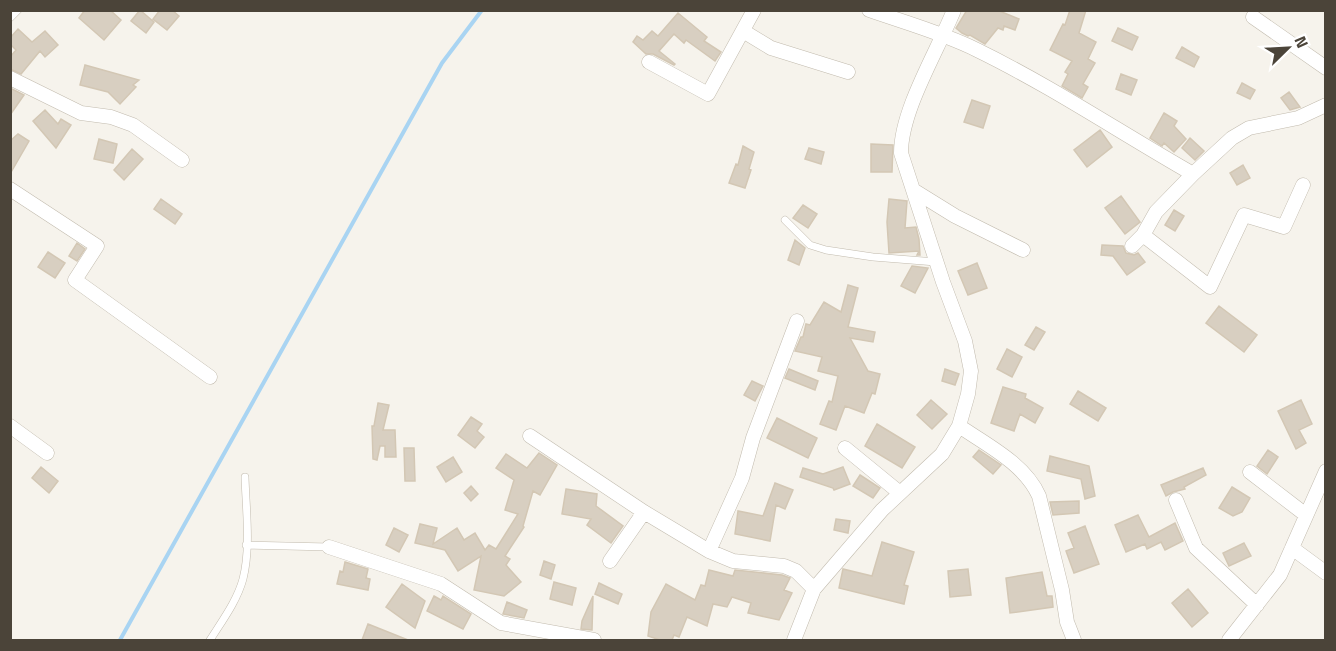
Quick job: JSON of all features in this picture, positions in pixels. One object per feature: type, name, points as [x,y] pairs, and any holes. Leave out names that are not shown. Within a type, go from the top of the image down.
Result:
[{"type":"street","points":[[649,62],[708,94],[754,10]]},
{"type":"street","points":[[869,10],[944,35],[978,50],[1193,174]]},
{"type":"street","points":[[794,640],[814,589],[882,510],[942,454],[959,426],[968,394],[971,371],[965,341],[936,262],[901,153],[901,138],[907,114],[954,10]]},
{"type":"street","points":[[1253,17],[1326,68]]},
{"type":"street","points":[[743,31],[771,48],[848,72]]},
{"type":"street","points":[[10,78],[81,113],[111,117],[133,125],[182,160]]},
{"type":"street","points":[[1132,246],[1143,235],[1156,212],[1232,138],[1249,128],[1298,118],[1326,105]]},
{"type":"street","points":[[1143,235],[1210,287],[1244,215],[1284,227],[1303,185]]},
{"type":"street","points":[[10,189],[97,246],[75,280],[210,377]]},
{"type":"street","points":[[913,190],[955,216],[1023,250]]},
{"type":"street","points":[[709,552],[742,478],[753,438],[797,321]]},
{"type":"street","points":[[10,426],[47,453]]},
{"type":"street","points":[[959,426],[1005,457],[1034,484],[1062,590],[1067,622],[1074,640]]},
{"type":"street","points":[[530,436],[709,552],[733,561],[783,566],[796,571],[814,589]]},
{"type":"street","points":[[845,448],[900,493]]},
{"type":"street","points":[[1229,640],[1280,576],[1326,471]]},
{"type":"street","points":[[1250,472],[1306,515]]},
{"type":"street","points":[[1176,500],[1196,548],[1257,605]]},
{"type":"street","points":[[610,561],[644,512]]},
{"type":"street","points":[[329,547],[441,584],[501,623],[594,640]]},
{"type":"street","points":[[1292,548],[1326,573]]},
{"type":"lane","points":[[10,18],[18,10]]},
{"type":"lane","points":[[785,219],[810,245],[825,250],[873,257],[936,262]]},
{"type":"lane","points":[[210,640],[234,602],[243,579],[246,545],[245,477]]},
{"type":"lane","points":[[246,545],[329,547]]},
{"type":"building","points":[[85,10],[110,10],[121,20],[104,40],[79,18]]},
{"type":"building","points":[[140,10],[154,22],[146,33],[131,21]]},
{"type":"building","points":[[160,10],[172,10],[179,16],[167,30],[153,19]]},
{"type":"building","points":[[967,10],[997,10],[1019,19],[1015,30],[1004,26],[1003,30],[998,28],[985,44],[956,28]]},
{"type":"building","points":[[1070,10],[1086,10],[1079,33],[1096,42],[1088,59],[1095,63],[1083,84],[1088,87],[1082,98],[1062,86],[1068,74],[1065,72],[1072,61],[1050,50],[1063,24],[1065,25]]},
{"type":"building","points":[[678,13],[707,37],[704,41],[721,52],[715,61],[686,40],[684,43],[674,34],[659,51],[674,65],[653,54],[646,54],[633,42],[637,36],[643,40],[652,31],[658,36]]},
{"type":"building","points":[[1118,28],[1138,37],[1132,50],[1112,41]]},
{"type":"building","points":[[18,29],[32,42],[45,31],[58,45],[45,57],[40,51],[21,74],[10,69],[10,57],[16,50],[10,44],[10,38]]},
{"type":"building","points":[[1182,47],[1199,57],[1194,67],[1176,58]]},
{"type":"building","points":[[85,65],[139,80],[133,85],[136,87],[120,104],[108,92],[80,85]]},
{"type":"building","points":[[1121,74],[1137,80],[1131,95],[1116,89]]},
{"type":"building","points":[[1242,83],[1255,90],[1250,99],[1237,93]]},
{"type":"building","points":[[10,88],[24,95],[10,115]]},
{"type":"building","points":[[1289,92],[1300,107],[1290,110],[1281,98]]},
{"type":"building","points":[[972,100],[990,106],[983,128],[964,122]]},
{"type":"building","points":[[45,110],[58,124],[61,119],[71,125],[56,148],[33,121]]},
{"type":"building","points":[[1164,113],[1177,121],[1174,126],[1186,139],[1174,152],[1164,143],[1162,146],[1150,138]]},
{"type":"building","points":[[1100,130],[1112,147],[1087,167],[1074,150]]},
{"type":"building","points":[[18,134],[29,141],[10,174],[10,141]]},
{"type":"building","points":[[1190,138],[1204,151],[1195,160],[1182,148]]},
{"type":"building","points":[[99,139],[117,144],[113,163],[94,159]]},
{"type":"building","points":[[871,144],[893,145],[892,172],[871,172]]},
{"type":"building","points":[[743,146],[754,152],[745,188],[729,183],[736,164],[738,165]]},
{"type":"building","points":[[809,148],[824,152],[821,164],[805,159]]},
{"type":"building","points":[[132,149],[143,159],[124,180],[114,170]]},
{"type":"building","points":[[1243,165],[1250,178],[1237,185],[1230,173]]},
{"type":"building","points":[[1121,196],[1140,222],[1125,234],[1105,208]]},
{"type":"building","points":[[161,199],[182,214],[175,224],[154,209]]},
{"type":"building","points":[[889,199],[907,201],[905,228],[916,227],[920,255],[917,255],[919,251],[889,253],[887,222]]},
{"type":"building","points":[[803,205],[817,214],[808,228],[793,218]]},
{"type":"building","points":[[1174,210],[1184,216],[1175,231],[1165,225]]},
{"type":"building","points":[[795,240],[805,248],[799,265],[788,260]]},
{"type":"building","points":[[77,243],[85,249],[77,261],[69,256]]},
{"type":"building","points":[[1102,245],[1123,246],[1126,253],[1134,255],[1138,253],[1145,262],[1127,275],[1113,256],[1101,255]]},
{"type":"building","points":[[48,252],[65,263],[55,278],[38,267]]},
{"type":"building","points":[[977,263],[987,288],[968,295],[958,271]]},
{"type":"building","points":[[912,266],[928,268],[915,293],[901,286]]},
{"type":"building","points":[[848,285],[858,288],[848,327],[875,332],[873,342],[850,338],[868,371],[880,374],[875,394],[872,393],[864,413],[845,406],[836,430],[820,424],[829,401],[832,402],[838,376],[818,371],[822,357],[795,351],[803,337],[806,324],[810,325],[824,302],[841,312]]},
{"type":"building","points":[[1219,306],[1257,335],[1244,352],[1206,323]]},
{"type":"building","points":[[1036,327],[1045,332],[1034,350],[1025,345]]},
{"type":"building","points":[[1007,349],[1022,357],[1012,377],[997,369]]},
{"type":"building","points":[[789,369],[818,381],[815,390],[785,378]]},
{"type":"building","points":[[945,369],[959,374],[955,385],[942,381]]},
{"type":"building","points":[[752,381],[763,386],[755,401],[744,395]]},
{"type":"building","points":[[1003,387],[1026,394],[1025,398],[1043,408],[1035,423],[1020,414],[1014,431],[991,423]]},
{"type":"building","points":[[1078,391],[1106,408],[1098,421],[1070,404]]},
{"type":"building","points":[[931,400],[947,414],[932,429],[917,415]]},
{"type":"building","points":[[1301,400],[1312,424],[1299,430],[1306,443],[1296,449],[1278,411]]},
{"type":"building","points":[[378,403],[389,405],[383,430],[395,430],[396,457],[385,457],[385,446],[380,446],[377,460],[373,459],[372,426],[374,426]]},
{"type":"building","points":[[471,417],[482,424],[477,431],[484,437],[475,448],[458,435]]},
{"type":"building","points":[[777,418],[817,438],[808,458],[767,438]]},
{"type":"building","points":[[877,424],[915,447],[902,468],[865,446]]},
{"type":"building","points":[[404,448],[414,448],[415,481],[405,481]]},
{"type":"building","points":[[979,450],[1001,465],[993,474],[973,457]]},
{"type":"building","points":[[1268,450],[1278,457],[1267,474],[1257,466]]},
{"type":"building","points":[[539,453],[557,465],[540,495],[533,491],[524,527],[505,556],[510,559],[506,565],[521,582],[504,596],[474,590],[481,556],[458,571],[445,550],[415,543],[420,524],[437,528],[433,544],[457,528],[464,540],[475,533],[485,550],[489,545],[496,549],[518,514],[505,510],[514,480],[496,468],[506,454],[527,468]]},
{"type":"building","points":[[1050,456],[1089,466],[1095,496],[1085,499],[1081,479],[1047,471]]},
{"type":"building","points":[[453,457],[462,472],[446,482],[437,467]]},
{"type":"building","points":[[41,467],[58,481],[49,493],[32,478]]},
{"type":"building","points":[[843,467],[850,484],[834,490],[800,477],[803,468],[823,474]]},
{"type":"building","points":[[1203,468],[1206,475],[1184,487],[1185,489],[1166,496],[1161,485]]},
{"type":"building","points":[[860,475],[880,488],[873,498],[853,486]]},
{"type":"building","points":[[775,483],[793,490],[785,509],[776,505],[770,541],[735,534],[738,511],[763,516]]},
{"type":"building","points":[[471,486],[478,494],[471,501],[464,493]]},
{"type":"building","points":[[1232,487],[1250,498],[1242,512],[1233,516],[1219,508]]},
{"type":"building","points":[[566,489],[597,494],[596,506],[623,526],[611,543],[587,525],[591,519],[562,514]]},
{"type":"building","points":[[1079,501],[1079,513],[1053,515],[1050,502]]},
{"type":"building","points":[[1138,515],[1149,537],[1175,523],[1183,541],[1165,550],[1161,542],[1147,549],[1145,544],[1126,552],[1115,525]]},
{"type":"building","points":[[836,519],[850,521],[848,533],[834,530]]},
{"type":"building","points":[[1085,526],[1099,564],[1074,573],[1066,551],[1074,548],[1068,533]]},
{"type":"building","points":[[394,528],[408,535],[399,552],[386,545]]},
{"type":"building","points":[[882,542],[914,552],[904,585],[908,586],[904,604],[839,588],[843,569],[872,576]]},
{"type":"building","points":[[1244,543],[1251,556],[1229,566],[1223,553]]},
{"type":"building","points":[[544,561],[555,565],[551,579],[540,575]]},
{"type":"building","points":[[345,562],[368,569],[366,578],[370,579],[368,590],[337,584]]},
{"type":"building","points":[[968,569],[971,595],[950,597],[948,571]]},
{"type":"building","points":[[709,570],[733,576],[735,570],[782,575],[790,578],[784,590],[792,593],[779,620],[748,613],[751,603],[732,597],[727,607],[713,604],[707,626],[687,617],[679,637],[674,635],[672,640],[660,640],[648,636],[651,612],[666,584],[695,600],[701,585],[705,586]]},
{"type":"building","points":[[1042,572],[1047,596],[1052,596],[1053,607],[1010,613],[1006,578]]},
{"type":"building","points":[[554,582],[576,588],[572,605],[550,599]]},
{"type":"building","points":[[599,583],[622,594],[618,604],[595,594]]},
{"type":"building","points":[[402,584],[425,601],[415,628],[386,607]]},
{"type":"building","points":[[1188,589],[1208,613],[1192,627],[1172,603]]},
{"type":"building","points":[[434,596],[441,600],[443,596],[471,614],[463,629],[427,611]]},
{"type":"building","points":[[593,596],[592,630],[581,629],[582,621]]},
{"type":"building","points":[[507,602],[527,610],[524,618],[503,614]]},
{"type":"building","points":[[368,624],[408,640],[362,640]]},
{"type":"waterway","points":[[120,640],[442,63],[482,10]]}]
